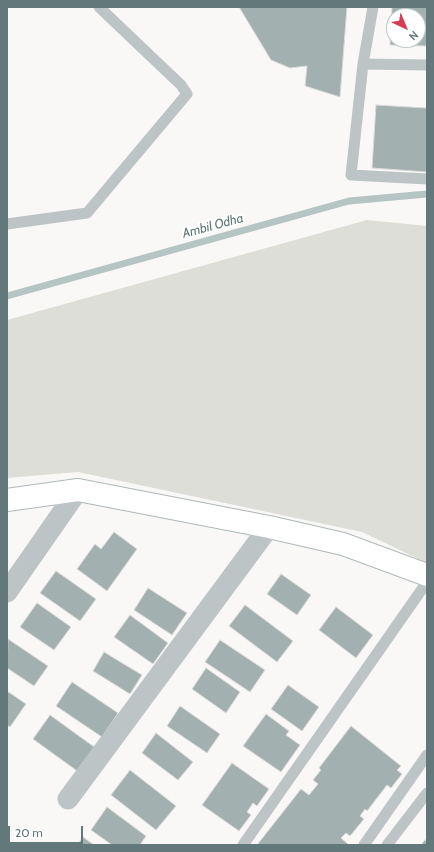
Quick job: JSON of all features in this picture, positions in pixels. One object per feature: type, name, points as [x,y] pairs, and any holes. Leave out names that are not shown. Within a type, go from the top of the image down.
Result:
[{"type":"street","points":[[7,592],[78,490]]},
{"type":"street","points":[[7,500],[78,490],[269,527],[343,544],[427,575]]},
{"type":"street","points":[[68,799],[269,527]]},
{"type":"lane","points":[[7,224],[87,213],[187,94],[181,85],[99,7]]},
{"type":"lane","points":[[374,7],[363,64],[351,175],[427,180]]},
{"type":"lane","points":[[363,64],[427,65]]},
{"type":"lane","points":[[243,845],[427,582]]},
{"type":"lane","points":[[364,845],[427,755]]},
{"type":"lane","points":[[387,845],[427,795]]},
{"type":"shaded area","points":[[367,220],[427,226],[427,563],[362,532],[78,472],[7,478],[7,320]]},
{"type":"building","points":[[239,7],[347,7],[340,97],[305,86],[307,66],[290,68],[271,60]]},
{"type":"building","points":[[392,7],[427,7],[427,46],[426,8]]},
{"type":"building","points":[[376,105],[427,108],[427,172],[372,168]]},
{"type":"building","points":[[114,532],[137,549],[107,591],[77,569],[95,544],[101,549]]},
{"type":"building","points":[[56,571],[96,599],[80,621],[40,593]]},
{"type":"building","points":[[281,574],[311,595],[297,615],[267,594]]},
{"type":"building","points":[[148,588],[187,613],[172,635],[134,610]]},
{"type":"building","points":[[37,603],[71,627],[54,650],[20,627]]},
{"type":"building","points":[[245,605],[293,641],[277,662],[229,626]]},
{"type":"building","points":[[336,607],[373,635],[356,658],[319,630]]},
{"type":"building","points":[[130,615],[168,643],[153,664],[114,637]]},
{"type":"building","points":[[8,639],[48,666],[34,686],[7,668]]},
{"type":"building","points":[[220,640],[265,670],[250,692],[205,662]]},
{"type":"building","points":[[104,652],[142,675],[130,694],[93,671]]},
{"type":"building","points":[[206,668],[240,692],[226,713],[192,689]]},
{"type":"building","points":[[72,682],[118,713],[102,737],[56,706]]},
{"type":"building","points":[[288,685],[319,707],[302,731],[271,709]]},
{"type":"building","points":[[7,691],[26,704],[10,727],[7,725]]},
{"type":"building","points":[[180,706],[220,734],[207,753],[167,726]]},
{"type":"building","points":[[266,714],[289,731],[286,735],[300,745],[281,772],[243,746]]},
{"type":"building","points":[[50,715],[97,749],[80,773],[33,739]]},
{"type":"building","points":[[351,726],[401,766],[397,770],[402,774],[391,788],[387,785],[367,811],[365,809],[360,816],[364,819],[350,836],[346,833],[341,838],[349,845],[257,845],[301,789],[309,795],[318,784],[313,780],[321,770],[319,768]]},
{"type":"building","points":[[156,733],[193,762],[178,780],[142,753]]},
{"type":"building","points":[[232,763],[269,789],[257,806],[253,803],[247,812],[251,815],[239,831],[202,805]]},
{"type":"building","points":[[130,770],[176,806],[156,830],[111,795]]},
{"type":"building","points":[[107,807],[146,836],[140,845],[112,845],[91,830]]},
{"type":"building","points":[[83,837],[94,845],[77,845]]},
{"type":"building","points":[[425,840],[427,841],[427,845],[421,845]]},
{"type":"waterway","name":"Ambil Odha","points":[[7,296],[349,201],[427,194]]}]
